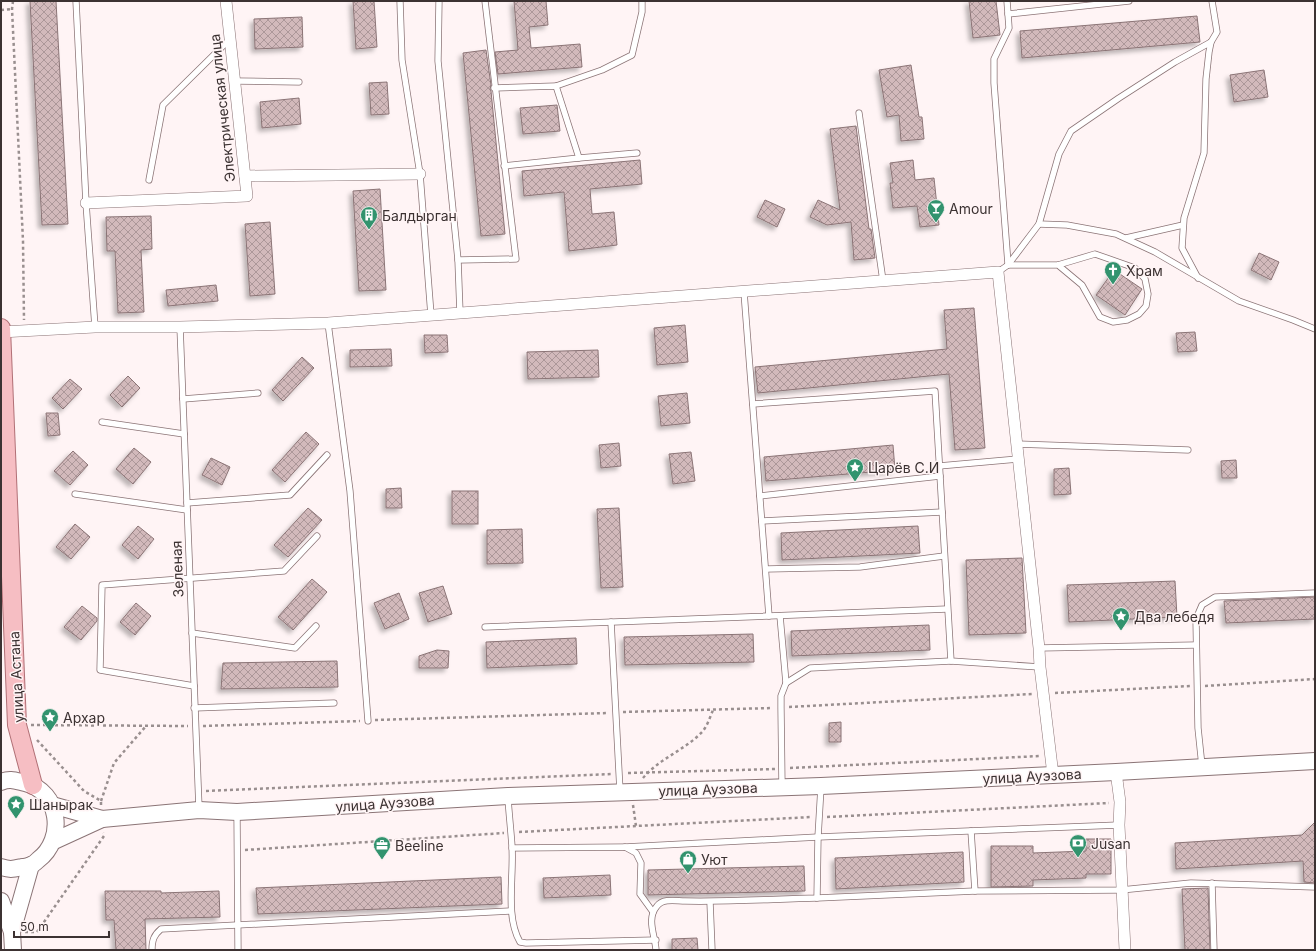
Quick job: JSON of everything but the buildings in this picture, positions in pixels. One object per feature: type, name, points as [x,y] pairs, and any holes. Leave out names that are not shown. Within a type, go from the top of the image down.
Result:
[{"type":"main road","name":"улица Астана","points":[[1,328],[17,725],[33,784]]},
{"type":"street","name":"Электрическая улица","points":[[86,203],[247,196],[226,1]]},
{"type":"street","points":[[245,176],[420,174]]},
{"type":"street","points":[[1,332],[95,327],[180,327],[328,323],[998,272],[1053,775]]},
{"type":"street","name":"улица Ауэзова","points":[[102,820],[199,810],[237,812],[508,796],[821,786],[1202,768],[1315,761]]},
{"type":"street","points":[[1116,772],[1120,802],[1119,825],[1121,890],[1125,950]]},
{"type":"street","points":[[1,782],[8,779],[33,784],[44,793],[52,805],[57,823],[54,841],[45,855],[32,865],[10,870],[1,867]]},
{"type":"street","points":[[52,805],[102,820]]},
{"type":"street","points":[[54,841],[102,820]]},
{"type":"street","points":[[12,950],[12,932],[32,865]]},
{"type":"street","points":[[1,900],[12,932]]},
{"type":"lane","points":[[76,1],[86,203],[95,327]]},
{"type":"lane","points":[[400,1],[402,60],[420,174],[431,315]]},
{"type":"lane","points":[[438,1],[438,61],[458,260],[460,313]]},
{"type":"lane","points":[[458,260],[516,259],[484,1]]},
{"type":"lane","points":[[494,88],[556,86],[602,70],[632,55],[642,12],[642,1]]},
{"type":"lane","points":[[1006,1],[1009,28],[994,59],[994,83],[1008,265]]},
{"type":"lane","points":[[1008,14],[1129,1]]},
{"type":"lane","points":[[1198,278],[1182,248],[1183,225],[1204,153],[1206,79],[1209,52],[1217,32],[1212,1]]},
{"type":"lane","points":[[149,180],[163,105],[230,38]]},
{"type":"lane","points":[[998,272],[1008,265],[1039,224],[1059,154],[1071,131],[1175,62],[1212,42]]},
{"type":"lane","points":[[234,81],[299,82]]},
{"type":"lane","points":[[556,86],[579,158]]},
{"type":"lane","points":[[859,113],[883,281]]},
{"type":"lane","points":[[504,166],[637,152]]},
{"type":"lane","points":[[1039,224],[1067,225],[1116,234],[1155,252],[1239,301],[1315,329]]},
{"type":"lane","points":[[1126,238],[1183,225]]},
{"type":"lane","points":[[1008,265],[1058,265],[1095,254],[1135,268],[1145,279],[1148,294],[1146,306],[1139,314],[1127,320],[1113,322],[1100,317],[1082,285],[1058,265]]},
{"type":"lane","points":[[744,292],[769,616]]},
{"type":"lane","points":[[328,323],[350,491],[368,721]]},
{"type":"lane","name":"Зеленая","points":[[180,327],[199,810]]},
{"type":"lane","points":[[753,404],[935,391],[951,661]]},
{"type":"lane","points":[[183,399],[258,394]]},
{"type":"lane","points":[[102,422],[184,434]]},
{"type":"lane","points":[[1017,444],[1188,450]]},
{"type":"lane","points":[[187,503],[290,495],[326,455]]},
{"type":"lane","points":[[939,466],[1018,459]]},
{"type":"lane","points":[[760,496],[940,476]]},
{"type":"lane","points":[[75,494],[187,510]]},
{"type":"lane","points":[[762,521],[942,512]]},
{"type":"lane","points":[[194,686],[100,670],[102,585],[284,570],[317,536]]},
{"type":"lane","points":[[766,569],[860,567],[944,556]]},
{"type":"lane","points":[[1202,768],[1198,728],[1198,662],[1196,645],[1196,619],[1202,606],[1215,597],[1315,593]]},
{"type":"lane","points":[[485,627],[947,609]]},
{"type":"lane","points":[[780,616],[786,683],[781,696],[782,787]]},
{"type":"lane","points":[[611,622],[616,713],[626,792]]},
{"type":"lane","points":[[192,633],[295,648],[316,626]]},
{"type":"lane","points":[[1039,648],[1196,645]]},
{"type":"lane","points":[[786,683],[810,668],[951,661],[1040,667]]},
{"type":"lane","points":[[194,708],[334,703]]},
{"type":"lane","points":[[817,898],[818,836],[821,786]]},
{"type":"lane","points":[[508,796],[512,848],[511,911],[517,937],[520,942],[656,940]]},
{"type":"lane","points":[[237,812],[238,950]]},
{"type":"lane","points":[[512,848],[626,847],[818,836],[1119,825]]},
{"type":"lane","points":[[971,831],[975,891]]},
{"type":"lane","points":[[626,847],[636,853],[641,863],[640,894],[653,912]]},
{"type":"lane","points":[[656,950],[656,940],[651,921],[653,912],[658,904],[666,900],[710,902],[975,891],[1121,890],[1191,883],[1315,887]]},
{"type":"lane","points":[[1212,883],[1214,950]]},
{"type":"lane","points":[[710,902],[712,950]]},
{"type":"lane","points":[[152,950],[152,942],[155,934],[161,929],[511,911]]},
{"type":"path","points":[[13,1],[12,9],[23,241],[24,331]]},
{"type":"path","points":[[1,10],[12,9]]},
{"type":"path","points":[[17,725],[195,726],[781,708],[1315,679]]},
{"type":"path","points":[[636,826],[626,792],[648,772],[703,731],[713,710]]},
{"type":"path","points":[[101,801],[114,762],[146,726]]},
{"type":"path","points":[[237,851],[511,832],[1120,802]]},
{"type":"place","name":"Amour","points":[[936,223]]},
{"type":"place","name":"Балдырган","points":[[369,230]]},
{"type":"place","name":"Храм","points":[[1113,285]]},
{"type":"place","name":"Царёв С.И","points":[[855,482]]},
{"type":"place","name":"Два лебедя","points":[[1121,631]]},
{"type":"place","name":"Архар","points":[[50,732]]},
{"type":"place","name":"Шанырак","points":[[16,819]]},
{"type":"place","name":"Jusan","points":[[1078,858]]},
{"type":"place","name":"Beeline","points":[[382,860]]},
{"type":"place","name":"Уют","points":[[688,874]]}]
